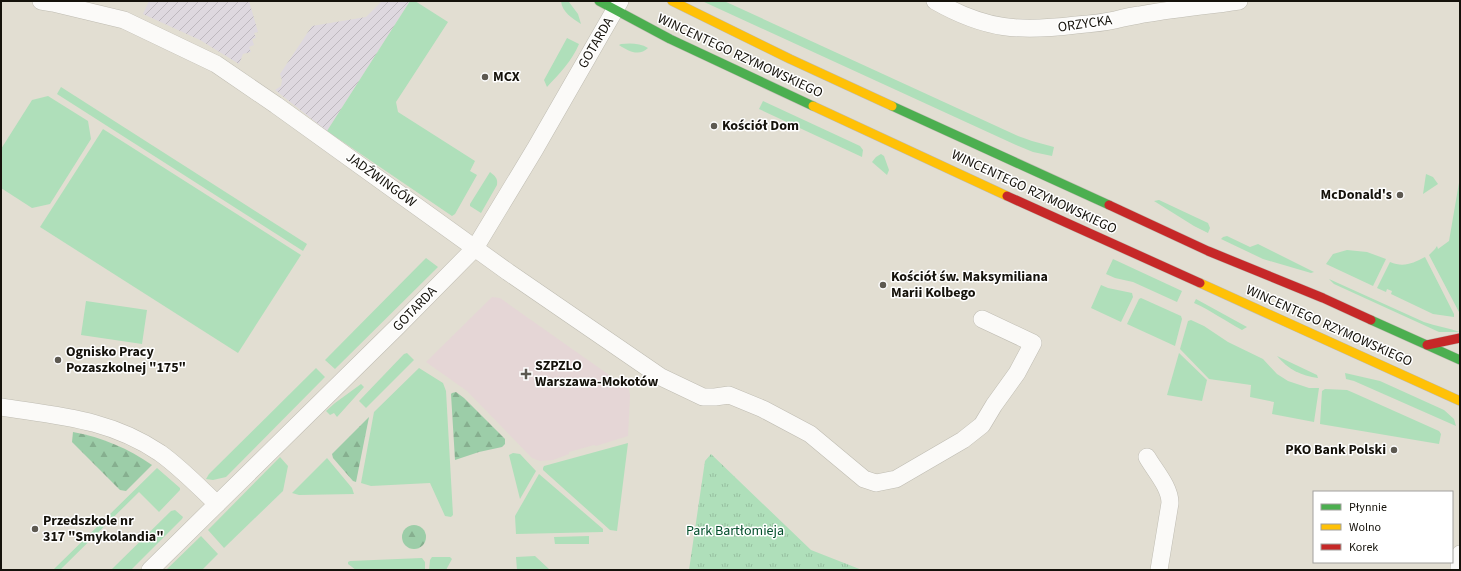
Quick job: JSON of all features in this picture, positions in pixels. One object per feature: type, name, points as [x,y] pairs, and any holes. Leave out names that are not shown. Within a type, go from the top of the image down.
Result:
[{"type":"main road","name":"WINCENTEGO RZYMOWSKIEGO","points":[[599,1],[617,6],[670,39],[1003,194],[1460,401]]},
{"type":"main road","name":"WINCENTEGO RZYMOWSKIEGO","points":[[672,1],[790,59],[1208,251],[1323,298],[1460,360]]},
{"type":"main road","points":[[1427,345],[1460,338]]},
{"type":"street","name":"JADŹWINGÓW","points":[[42,1],[53,2],[124,20],[216,64],[276,105],[475,248],[661,377],[703,397],[729,395],[763,409],[810,434],[864,479],[876,483],[896,479],[963,440],[982,426],[994,405],[1017,373],[1033,343],[982,319]]},
{"type":"street","name":"ORZYCKA","points":[[935,1],[964,16],[979,21],[1000,27],[1024,30],[1047,29],[1114,20],[1138,15],[1239,1]]},
{"type":"street","name":"GOTARDA","points":[[150,570],[397,327],[475,248],[531,155],[617,6]]},
{"type":"street","points":[[1,407],[86,420],[125,433],[147,445],[168,460],[217,504]]},
{"type":"street","points":[[1147,457],[1166,486],[1170,503],[1159,570]]},
{"type":"street","points":[[1459,570],[1460,554]]},
{"type":"shaded area","points":[[149,1],[249,1],[258,32],[254,33],[256,38],[252,39],[254,45],[249,47],[251,52],[243,54],[239,64],[200,40],[143,14]]},
{"type":"shaded area","points":[[382,1],[410,1],[327,131],[275,90],[281,86],[282,80],[280,74],[312,26],[366,17]]},
{"type":"shaded area","name":"SZPZLO Warszawa-Mokotów","points":[[492,297],[500,298],[629,389],[628,436],[596,446],[594,445],[569,452],[569,454],[553,460],[540,461],[532,458],[467,391],[426,362]]},
{"type":"green space","points":[[410,1],[415,1],[448,22],[396,102],[398,112],[475,161],[470,171],[477,175],[455,214],[452,216],[327,131]]},
{"type":"green space","points":[[561,1],[569,2],[578,14],[581,24],[565,12]]},
{"type":"green space","points":[[702,1],[724,1],[1018,136],[1054,147],[1052,156],[1033,152],[1016,145]]},
{"type":"green space","points":[[567,38],[579,44],[569,62],[547,87],[544,80]]},
{"type":"green space","points":[[619,45],[642,45],[648,48],[645,51],[637,53]]},
{"type":"green space","points":[[61,87],[307,244],[303,251],[57,94]]},
{"type":"green space","points":[[48,96],[88,121],[91,139],[50,204],[32,208],[1,188],[1,149],[32,100]]},
{"type":"green space","points":[[763,101],[860,146],[863,150],[862,157],[759,109]]},
{"type":"green space","points":[[103,129],[301,255],[238,353],[40,227]]},
{"type":"green space","points":[[881,154],[884,156],[889,170],[887,175],[872,162]]},
{"type":"green space","points":[[490,172],[496,177],[497,185],[481,213],[470,206],[470,204]]},
{"type":"green space","points":[[1426,174],[1433,177],[1438,184],[1423,194]]},
{"type":"green space","points":[[1460,177],[1460,314],[1429,255],[1437,246],[1438,249],[1449,241]]},
{"type":"green space","points":[[1159,200],[1208,223],[1210,228],[1208,233],[1154,201]]},
{"type":"green space","points":[[1227,236],[1250,247],[1258,244],[1314,272],[1311,273],[1263,259],[1221,239]]},
{"type":"green space","points":[[1347,250],[1367,252],[1386,259],[1373,286],[1326,264],[1333,254]]},
{"type":"green space","points":[[1425,257],[1454,314],[1454,317],[1433,314],[1391,294],[1392,291],[1387,289],[1386,292],[1377,288],[1390,262],[1404,265]]},
{"type":"green space","points":[[426,258],[438,267],[335,369],[325,360]]},
{"type":"green space","points":[[1113,259],[1182,291],[1177,302],[1133,282],[1115,278],[1106,274]]},
{"type":"green space","points":[[1329,279],[1424,322],[1460,332],[1439,332],[1334,284]]},
{"type":"green space","points":[[1101,285],[1132,293],[1133,297],[1121,322],[1091,308]]},
{"type":"green space","points":[[1141,298],[1181,316],[1182,319],[1175,346],[1127,324],[1139,299]]},
{"type":"green space","points":[[1196,299],[1247,327],[1242,330],[1194,303]]},
{"type":"green space","points":[[86,301],[147,310],[142,344],[81,335]]},
{"type":"green space","points":[[1191,320],[1204,326],[1228,342],[1263,359],[1277,374],[1288,381],[1309,388],[1319,388],[1314,422],[1272,414],[1274,402],[1250,397],[1251,385],[1209,379],[1180,349],[1188,321]]},
{"type":"green space","points":[[407,353],[414,360],[366,408],[359,401],[404,354]]},
{"type":"green space","points":[[1179,353],[1207,380],[1202,401],[1167,395]]},
{"type":"green space","points":[[1277,356],[1317,375],[1318,378],[1306,376],[1295,371]]},
{"type":"green space","points":[[316,368],[325,377],[226,477],[213,480],[206,479],[209,474]]},
{"type":"green space","points":[[419,368],[443,383],[446,391],[453,515],[451,517],[445,516],[430,483],[371,486],[361,483],[374,412]]},
{"type":"green space","points":[[1345,373],[1380,381],[1444,410],[1454,419],[1456,426],[1354,381],[1346,379]]},
{"type":"green space","points":[[361,384],[364,387],[337,417],[334,413],[330,415],[326,411],[335,403]]},
{"type":"green space","points":[[1325,389],[1347,390],[1439,431],[1441,434],[1439,444],[1320,424],[1322,391]]},
{"type":"green space","points":[[456,392],[464,398],[505,439],[505,444],[502,447],[479,452],[455,460],[451,394]]},
{"type":"green space","points":[[369,417],[356,482],[353,481],[333,458],[332,454]]},
{"type":"green space","points":[[73,432],[115,444],[152,465],[126,491],[120,490],[72,442]]},
{"type":"green space","points":[[628,443],[617,531],[610,530],[543,470],[544,466]]},
{"type":"green space","points":[[513,453],[520,454],[536,471],[520,499],[509,455]]},
{"type":"green space","name":"Park Bartłomieja","points":[[711,454],[811,550],[862,570],[689,570],[705,461]]},
{"type":"green space","points":[[280,457],[288,466],[283,491],[224,548],[208,530]]},
{"type":"green space","points":[[327,458],[352,488],[354,494],[299,495],[292,493]]},
{"type":"green space","points":[[157,468],[180,488],[180,490],[159,512],[139,492],[60,570],[53,570]]},
{"type":"green space","points":[[539,474],[603,529],[603,532],[516,534],[515,516]]},
{"type":"green space","points":[[175,510],[183,517],[182,519],[131,570],[111,570],[171,511]]},
{"type":"green space","points":[[414,525],[422,529],[426,537],[422,545],[414,549],[406,545],[402,537],[406,529]]},
{"type":"green space","points":[[201,536],[218,554],[202,570],[166,570]]},
{"type":"green space","points":[[589,536],[589,544],[555,544],[554,537]]},
{"type":"green space","points":[[535,556],[550,570],[517,570],[516,557]]},
{"type":"green space","points":[[432,557],[450,557],[452,559],[446,570],[429,570],[430,560]]},
{"type":"green space","points":[[422,558],[425,562],[425,570],[356,570],[348,564],[350,561]]},
{"type":"traffic: fast","points":[[599,1],[670,39],[813,106]]},
{"type":"traffic: fast","points":[[892,106],[1109,205]]},
{"type":"traffic: fast","points":[[1371,320],[1460,360]]},
{"type":"traffic: slow","points":[[672,1],[790,59],[892,106]]},
{"type":"traffic: slow","points":[[813,106],[1007,196]]},
{"type":"traffic: slow","points":[[1200,283],[1460,401]]},
{"type":"traffic: jam","points":[[1007,196],[1200,283]]},
{"type":"traffic: jam","points":[[1109,205],[1208,251],[1323,298],[1371,320]]},
{"type":"traffic: jam","points":[[1427,345],[1460,338]]},
{"type":"place","name":"MCX","points":[[485,77]]},
{"type":"place","name":"Kościół Dom","points":[[714,126]]},
{"type":"place","name":"McDonald's","points":[[1400,195]]},
{"type":"place","name":"Kościół św. Maksymiliana Marii Kolbego","points":[[883,285]]},
{"type":"place","name":"Ognisko Pracy Pozaszkolnej \"175\"","points":[[58,360]]},
{"type":"place","name":"SZPZLO Warszawa-Mokotów","points":[[526,374]]},
{"type":"place","name":"PKO Bank Polski","points":[[1394,450]]},
{"type":"place","name":"Przedszkole nr 317 \"Smykolandia\"","points":[[35,529]]}]
